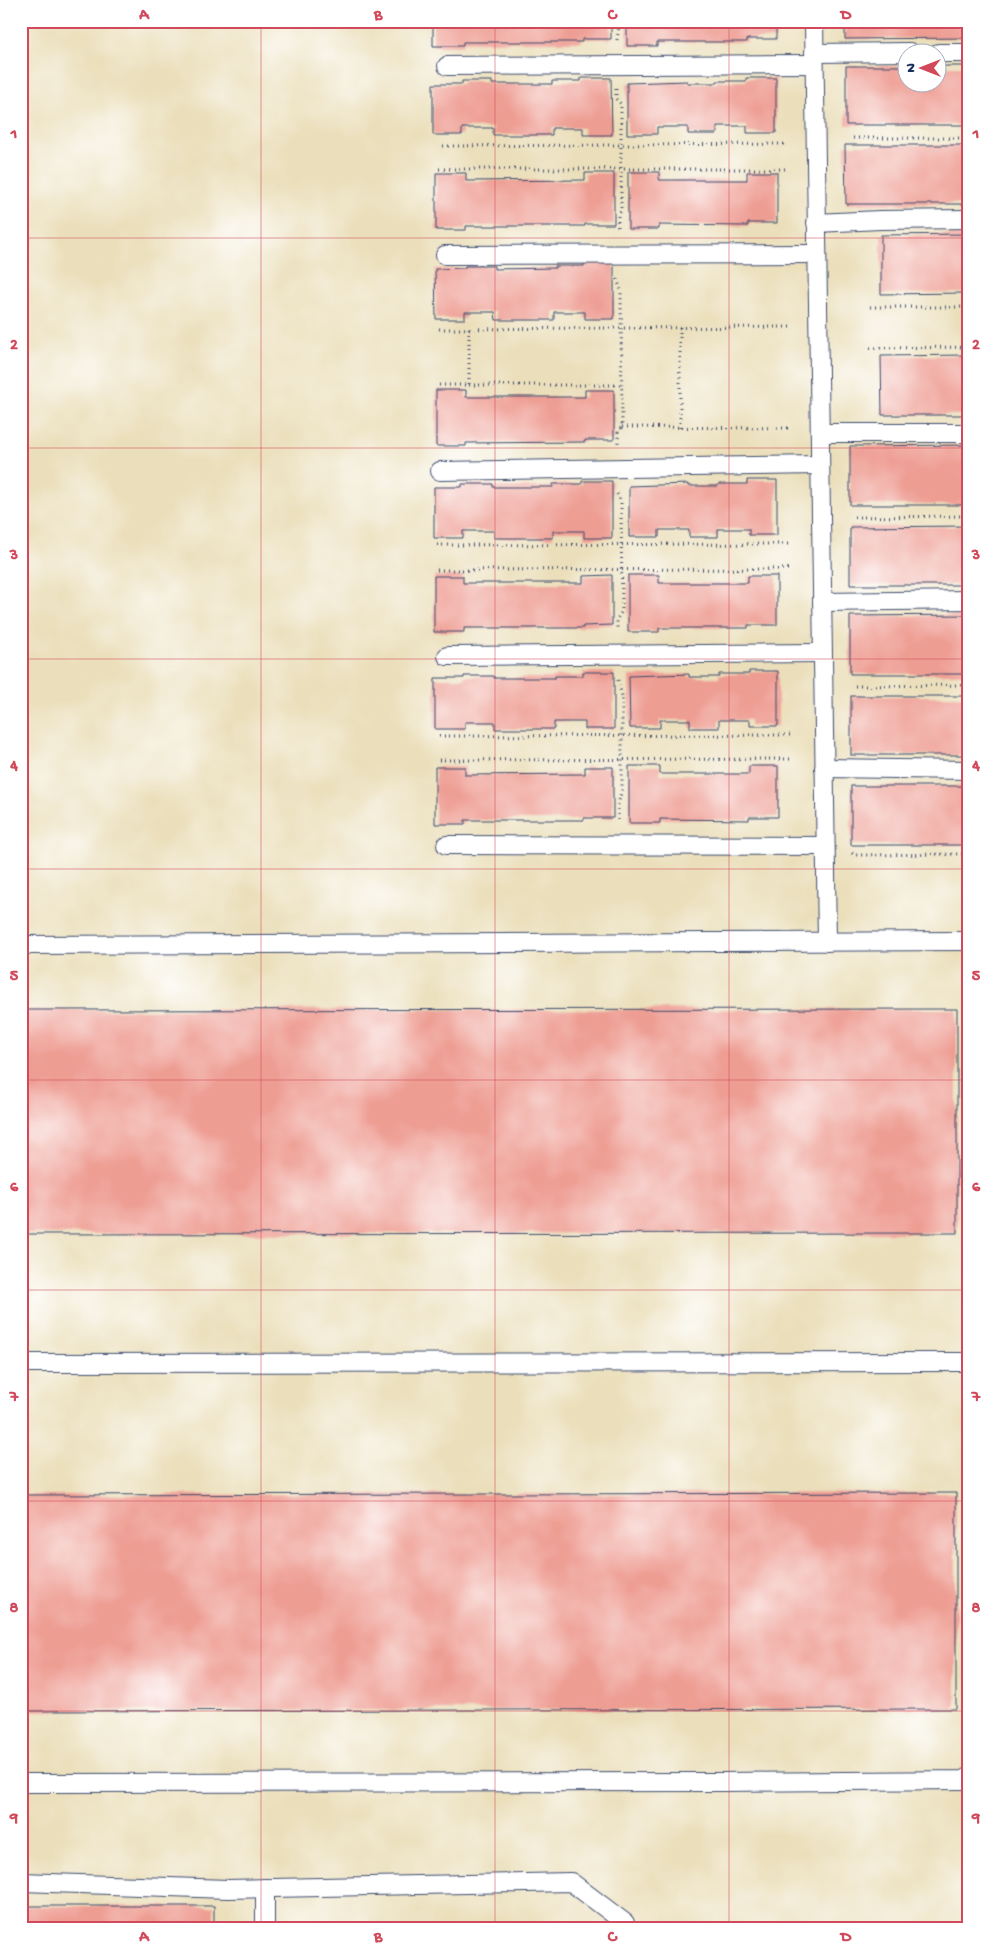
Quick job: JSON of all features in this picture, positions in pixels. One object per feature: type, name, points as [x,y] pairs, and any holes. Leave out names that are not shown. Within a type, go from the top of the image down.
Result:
[{"type":"lane","points":[[814,21],[826,942]]},
{"type":"lane","points":[[447,66],[616,65],[814,58],[898,53]]},
{"type":"lane","points":[[948,53],[969,53]]},
{"type":"lane","points":[[816,223],[969,219]]},
{"type":"lane","points":[[445,255],[817,254]]},
{"type":"lane","points":[[820,433],[969,433]]},
{"type":"lane","points":[[440,471],[820,465]]},
{"type":"lane","points":[[822,602],[969,600]]},
{"type":"lane","points":[[447,656],[822,653]]},
{"type":"lane","points":[[824,768],[969,770]]},
{"type":"lane","points":[[446,845],[826,846]]},
{"type":"lane","points":[[21,945],[969,941]]},
{"type":"lane","points":[[21,1363],[969,1362]]},
{"type":"lane","points":[[21,1783],[743,1782],[964,1780],[969,1777]]},
{"type":"lane","points":[[21,1882],[228,1889],[571,1882],[626,1923],[626,1928]]},
{"type":"lane","points":[[265,1888],[265,1928]]},
{"type":"path","points":[[618,846],[618,805],[622,789],[622,696],[618,686],[617,619],[622,611],[622,569],[621,502],[617,494],[617,468],[618,431],[622,427],[621,290],[617,283],[618,215],[621,211],[621,104],[616,99],[616,65],[617,29],[620,21]]},
{"type":"path","points":[[852,138],[969,138]]},
{"type":"path","points":[[443,146],[788,144]]},
{"type":"path","points":[[438,169],[789,169]]},
{"type":"path","points":[[870,307],[969,307]]},
{"type":"path","points":[[469,328],[469,385]]},
{"type":"path","points":[[680,328],[680,428]]},
{"type":"path","points":[[438,329],[790,328]]},
{"type":"path","points":[[870,348],[969,347]]},
{"type":"path","points":[[438,385],[621,385]]},
{"type":"path","points":[[622,427],[791,428]]},
{"type":"path","points":[[854,517],[969,516]]},
{"type":"path","points":[[438,546],[791,544]]},
{"type":"path","points":[[437,570],[791,569]]},
{"type":"path","points":[[855,686],[969,685]]},
{"type":"path","points":[[438,736],[792,735]]},
{"type":"path","points":[[438,760],[792,759]]},
{"type":"path","points":[[849,850],[854,855],[969,854]]},
{"type":"building","points":[[433,21],[611,21],[611,39],[582,39],[582,42],[463,42],[463,46],[433,46]]},
{"type":"building","points":[[627,21],[776,21],[776,39],[747,39],[747,42],[657,42],[657,46],[627,46]]},
{"type":"building","points":[[845,21],[969,21],[969,38],[845,39]]},
{"type":"building","points":[[846,66],[898,66],[898,92],[948,92],[948,66],[969,66],[969,125],[846,125]]},
{"type":"building","points":[[581,78],[611,78],[612,135],[583,135],[583,128],[552,128],[552,135],[493,135],[493,128],[462,128],[462,135],[433,135],[433,84],[462,84],[462,81],[492,81],[492,84],[552,84],[552,81],[581,81]]},
{"type":"building","points":[[746,78],[776,78],[776,133],[747,133],[747,126],[717,126],[717,134],[688,134],[688,127],[657,127],[657,134],[627,134],[627,83],[687,81],[687,83],[717,83],[717,81],[746,81]]},
{"type":"building","points":[[845,145],[969,145],[969,204],[846,204]]},
{"type":"building","points":[[628,172],[659,172],[659,180],[747,180],[747,172],[777,172],[777,223],[748,223],[748,226],[659,225],[659,229],[628,229]]},
{"type":"building","points":[[436,173],[466,173],[466,181],[585,180],[585,173],[614,173],[614,224],[585,224],[585,226],[466,226],[466,230],[436,230]]},
{"type":"building","points":[[969,234],[969,293],[881,294],[881,235]]},
{"type":"building","points":[[614,262],[614,319],[585,319],[585,312],[554,312],[554,320],[496,320],[495,312],[465,312],[465,319],[436,319],[435,269],[465,268],[465,266],[494,266],[494,269],[555,268],[555,266],[584,266],[584,263]]},
{"type":"building","points":[[969,355],[969,415],[882,415],[881,356]]},
{"type":"building","points":[[436,390],[466,390],[466,397],[585,397],[585,390],[614,390],[614,440],[466,443],[466,446],[436,446]]},
{"type":"building","points":[[969,445],[969,505],[850,505],[850,446]]},
{"type":"building","points":[[747,480],[777,480],[777,535],[749,535],[749,529],[718,529],[718,537],[689,537],[689,530],[659,530],[659,537],[629,537],[629,486],[688,484],[688,486],[718,486],[718,484],[747,484]]},
{"type":"building","points":[[582,481],[612,481],[612,538],[584,538],[584,531],[553,531],[553,538],[494,538],[494,531],[463,531],[463,538],[434,538],[434,487],[462,487],[462,484],[493,484],[493,487],[553,487],[553,484],[582,484]]},
{"type":"building","points":[[969,526],[969,585],[850,585],[850,527]]},
{"type":"building","points":[[612,575],[612,625],[583,626],[583,628],[464,628],[464,632],[434,632],[434,576],[463,576],[463,583],[583,583],[583,576]]},
{"type":"building","points":[[628,575],[659,575],[659,583],[748,583],[748,576],[777,576],[777,625],[748,625],[748,628],[659,628],[659,632],[628,632]]},
{"type":"building","points":[[969,615],[969,674],[850,674],[850,616]]},
{"type":"building","points":[[749,671],[778,671],[778,726],[750,726],[750,720],[719,720],[719,728],[690,728],[690,720],[660,720],[660,728],[630,728],[629,676],[689,674],[689,677],[719,677],[719,674],[749,674]]},
{"type":"building","points":[[583,672],[614,672],[614,729],[585,729],[585,722],[554,722],[554,729],[495,729],[495,722],[465,722],[465,729],[435,729],[435,678],[494,676],[494,678],[555,678],[555,676],[583,676]]},
{"type":"building","points":[[851,696],[969,696],[969,755],[851,755]]},
{"type":"building","points":[[629,766],[660,766],[660,774],[749,774],[749,766],[778,766],[778,817],[749,817],[749,820],[660,819],[660,823],[629,823]]},
{"type":"building","points":[[435,767],[465,767],[465,775],[585,774],[585,767],[613,767],[613,818],[584,818],[584,820],[465,820],[465,824],[435,824]]},
{"type":"building","points":[[851,786],[969,786],[969,845],[851,845]]},
{"type":"building","points":[[957,1009],[957,1233],[21,1234],[21,1010]]},
{"type":"building","points":[[956,1493],[956,1709],[21,1711],[21,1495]]},
{"type":"building","points":[[21,1906],[214,1906],[214,1928],[21,1928]]}]
